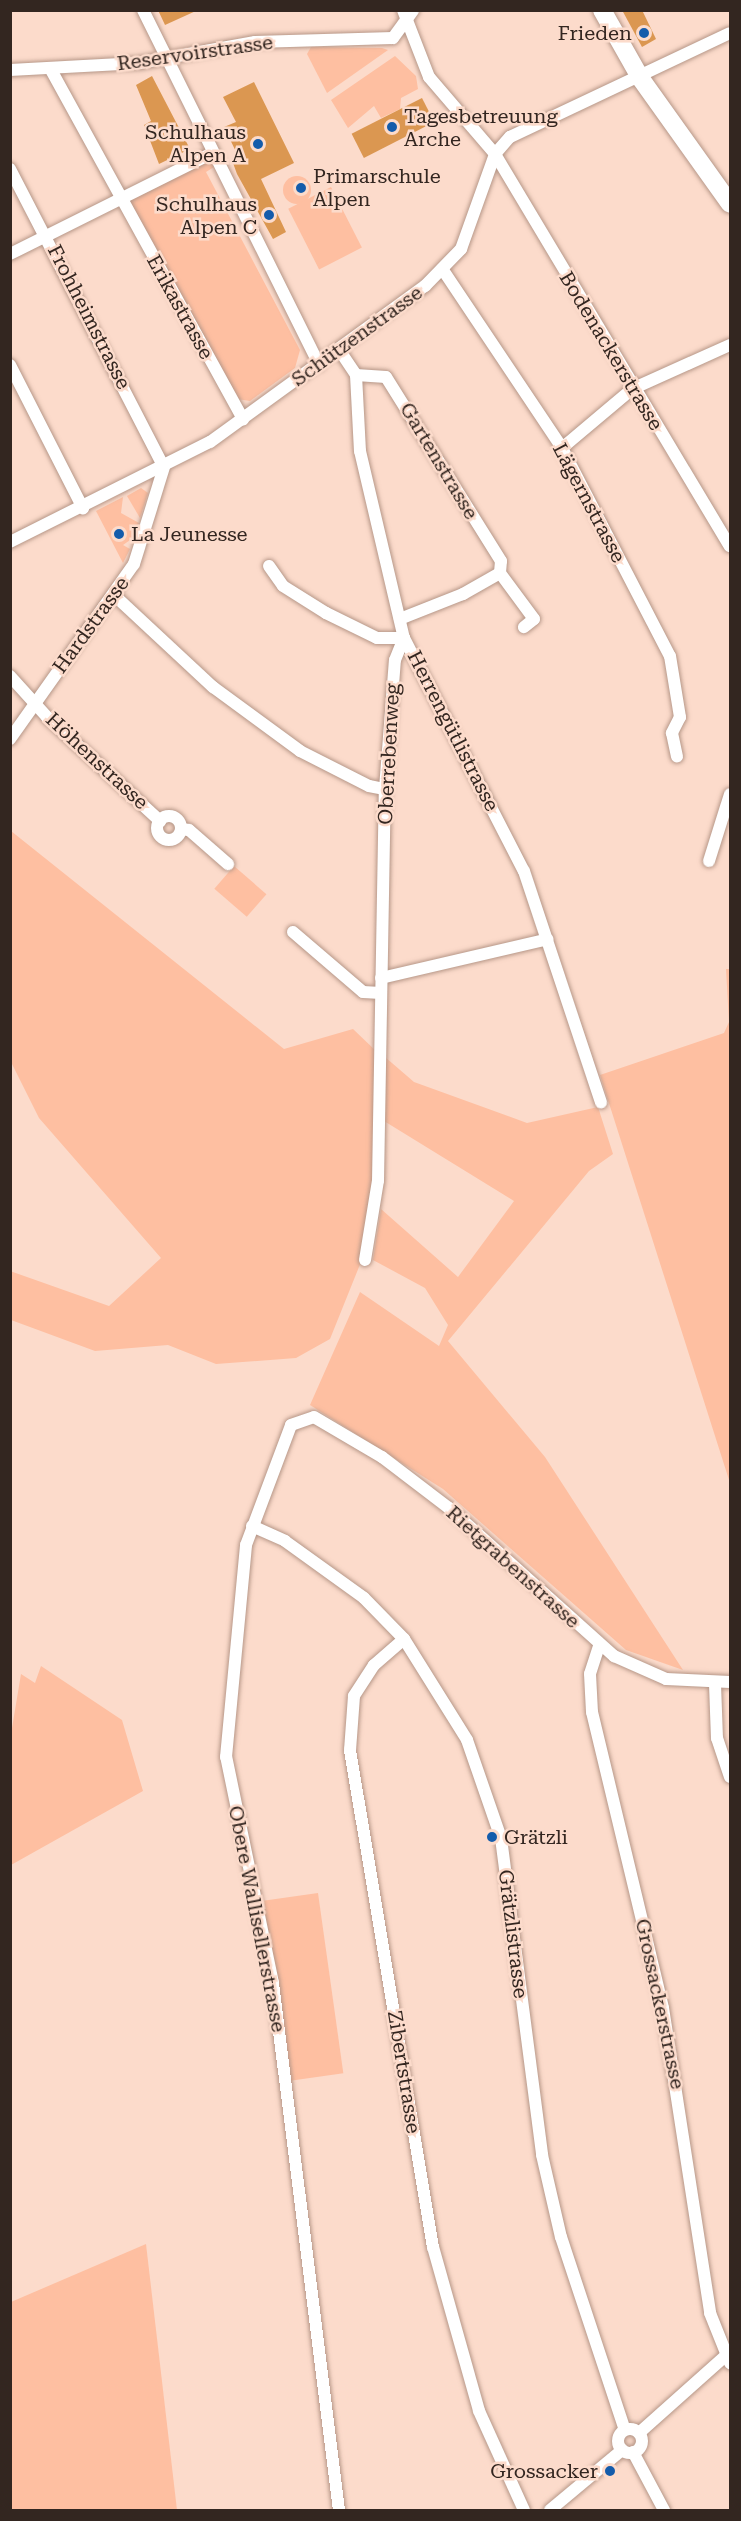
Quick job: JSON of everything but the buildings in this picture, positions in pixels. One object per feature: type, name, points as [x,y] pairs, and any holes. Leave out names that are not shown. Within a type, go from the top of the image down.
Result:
[{"type":"street","points":[[143,10],[319,365]]},
{"type":"street","points":[[405,17],[413,10]]},
{"type":"street","points":[[602,10],[641,80],[730,204]]},
{"type":"street","name":"Reservoirstrasse","points":[[10,70],[167,60],[255,42],[393,39],[405,17]]},
{"type":"street","name":"Bodenackerstrasse","points":[[405,17],[429,77],[495,154],[632,389],[730,546]]},
{"type":"street","points":[[495,154],[532,123],[641,80],[730,33]]},
{"type":"street","name":"Erikastrasse","points":[[50,68],[243,419]]},
{"type":"street","points":[[10,254],[213,153]]},
{"type":"street","name":"Schützenstrasse","points":[[10,542],[164,467],[243,419],[340,351],[442,270],[469,232],[495,154]]},
{"type":"street","name":"Frohheimstrasse","points":[[10,169],[48,235],[164,467]]},
{"type":"street","name":"Lägernstrasse","points":[[442,270],[562,448],[670,656],[680,717],[672,733],[677,756]]},
{"type":"street","points":[[562,448],[632,389],[730,345]]},
{"type":"street","points":[[340,351],[356,375]]},
{"type":"street","points":[[10,365],[83,508]]},
{"type":"street","name":"Gartenstrasse","points":[[356,375],[378,374],[394,387],[501,561],[500,573],[534,619],[524,627]]},
{"type":"street","name":"Herrengütlistrasse","points":[[356,375],[360,451],[404,638],[524,871],[601,1103]]},
{"type":"street","name":"Hardstrasse","points":[[10,738],[115,597],[134,564],[164,467]]},
{"type":"street","points":[[269,566],[283,586],[326,613],[376,638],[404,638]]},
{"type":"street","points":[[400,619],[500,573]]},
{"type":"street","points":[[115,597],[213,687],[300,751],[385,789]]},
{"type":"street","name":"Oberrebenweg","points":[[365,1260],[378,1181],[385,789],[395,660],[404,638]]},
{"type":"street","name":"Höhenstrasse","points":[[10,676],[37,699],[47,717],[160,821]]},
{"type":"street","points":[[710,861],[730,794]]},
{"type":"street","name":"Höhenstrasse","points":[[160,821],[176,818],[181,829]]},
{"type":"street","name":"Höhenstrasse","points":[[160,821],[158,829],[165,839],[174,839],[181,829]]},
{"type":"street","name":"Höhenstrasse","points":[[181,829],[189,830],[228,864]]},
{"type":"street","points":[[293,932],[363,992],[381,993]]},
{"type":"street","points":[[381,978],[548,939]]},
{"type":"street","name":"Obere Wallisellerstrasse","points":[[306,1416],[286,1434],[252,1526],[243,1563],[226,1766],[273,1983],[339,2511]]},
{"type":"street","name":"Rietgrabenstrasse","points":[[306,1416],[344,1433],[425,1489],[599,1646],[647,1672],[715,1684],[730,1682]]},
{"type":"street","name":"Grätzlistrasse","points":[[252,1526],[328,1569],[404,1639],[467,1740],[498,1829],[542,2155],[576,2293],[625,2430]]},
{"type":"street","name":"Zibertstrasse","points":[[404,1639],[375,1665],[354,1696],[350,1750],[436,2259],[478,2412],[524,2511]]},
{"type":"street","name":"Grossackerstrasse","points":[[599,1646],[590,1674],[592,1712],[663,2008],[710,2313],[729,2357]]},
{"type":"street","points":[[715,1684],[717,1738],[730,1777]]},
{"type":"street","points":[[639,2433],[729,2357]]},
{"type":"street","points":[[639,2433],[625,2430],[618,2439],[628,2451],[664,2511]]},
{"type":"street","points":[[550,2511],[642,2442],[639,2433]]},
{"type":"shaded area","points":[[311,47],[388,50],[327,93],[307,54]]},
{"type":"shaded area","points":[[395,56],[416,76],[418,89],[401,98],[400,109],[381,118],[374,106],[348,128],[331,100]]},
{"type":"shaded area","points":[[210,160],[214,167],[206,172],[300,350],[295,368],[250,401],[237,399],[130,201]]},
{"type":"shaded area","points":[[297,176],[307,180],[311,190],[307,200],[297,204],[287,200],[283,190],[287,180]]},
{"type":"shaded area","points":[[331,187],[362,248],[319,269],[288,209]]},
{"type":"shaded area","points":[[141,488],[148,493],[140,518],[127,496]]},
{"type":"shaded area","points":[[123,497],[121,513],[139,523],[133,538],[123,545],[130,549],[123,563],[96,511]]},
{"type":"shaded area","points":[[11,831],[284,1049],[353,1029],[376,1051],[375,1176],[363,1257],[330,1339],[296,1358],[216,1364],[168,1345],[95,1351],[11,1320],[10,1271],[109,1306],[161,1258],[39,1118],[11,1062]]},
{"type":"shaded area","points":[[234,866],[266,894],[247,917],[214,889]]},
{"type":"shaded area","points":[[726,969],[730,969],[730,1483],[600,1075],[724,1033],[729,1022]]},
{"type":"shaded area","points":[[385,1057],[414,1082],[527,1123],[598,1107],[613,1154],[589,1171],[448,1341],[545,1457],[683,1670],[626,1650],[443,1489],[310,1405],[360,1292],[439,1346],[448,1325],[425,1288],[373,1260],[381,1209],[458,1277],[514,1201],[384,1121]]},
{"type":"shaded area","points":[[41,1666],[122,1720],[143,1791],[11,1865],[11,1734],[21,1674],[35,1683]]},
{"type":"shaded area","points":[[318,1893],[343,2073],[287,2081],[262,1901]]},
{"type":"shaded area","points":[[146,2244],[177,2510],[11,2510],[11,2302]]},
{"type":"place","name":"Frieden","points":[[644,33]]},
{"type":"place","name":"Tagesbetreuung Arche","points":[[392,127]]},
{"type":"place","name":"Schulhaus Alpen A","points":[[258,144]]},
{"type":"place","name":"Primarschule Alpen","points":[[301,188]]},
{"type":"place","name":"Schulhaus Alpen C","points":[[269,215]]},
{"type":"place","name":"La Jeunesse","points":[[119,534]]},
{"type":"place","name":"Grätzli","points":[[492,1837]]},
{"type":"place","name":"Grossacker","points":[[610,2471]]}]
